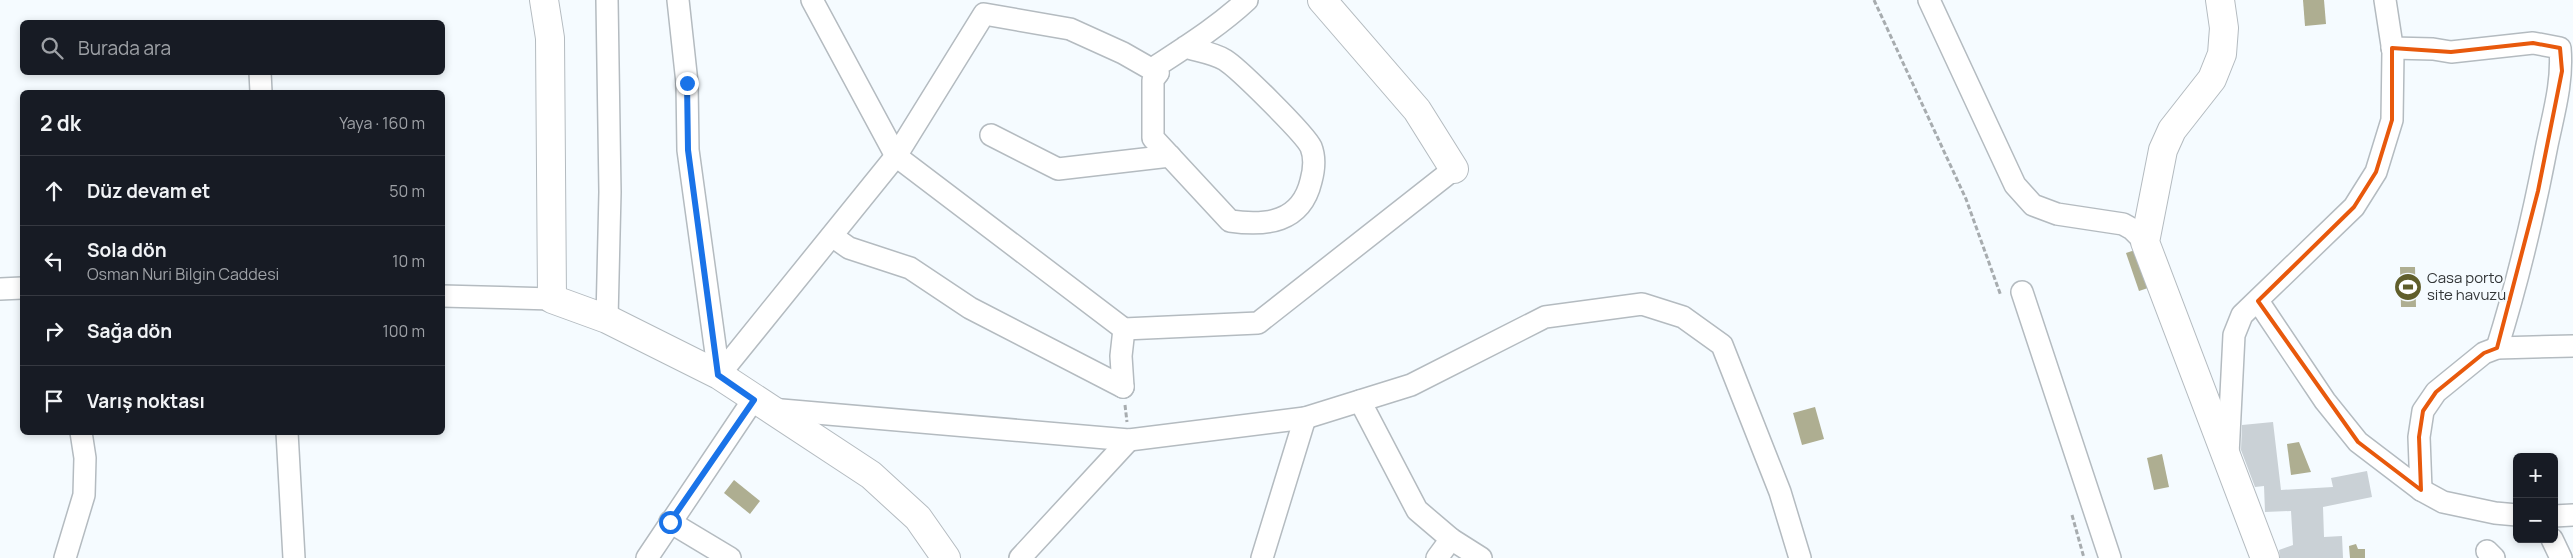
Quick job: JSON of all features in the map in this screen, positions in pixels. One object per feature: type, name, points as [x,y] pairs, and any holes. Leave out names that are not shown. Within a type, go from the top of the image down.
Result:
[{"type":"street","points":[[544,0],[550,38],[552,300]]},
{"type":"street","points":[[607,0],[610,192],[607,319]]},
{"type":"street","points":[[678,0],[687,83],[688,150],[718,375]]},
{"type":"street","points":[[812,0],[896,156],[1124,328],[1258,323],[1454,169],[1417,110],[1322,0]]},
{"type":"street","points":[[1158,73],[1155,66],[1222,23],[1247,0]]},
{"type":"street","points":[[1928,0],[2015,184],[2033,205],[2056,214],[2123,224],[2132,229],[2145,242],[2265,558]]},
{"type":"street","points":[[2145,242],[2163,150],[2172,130],[2212,79],[2222,54],[2224,28],[2220,0]]},
{"type":"street","points":[[2228,463],[2234,335],[2242,315],[2354,207],[2376,172],[2392,120],[2392,48],[2385,0]]},
{"type":"street","points":[[718,375],[896,156],[984,14],[1070,29],[1123,53],[1158,73]]},
{"type":"street","points":[[2392,48],[2433,49],[2451,52],[2532,42],[2560,48],[2562,71],[2538,191],[2511,302],[2497,348]]},
{"type":"street","points":[[1158,73],[1153,80],[1153,138],[1230,222],[1266,224],[1300,207],[1309,192],[1314,169],[1311,148],[1294,125],[1225,60],[1185,47]]},
{"type":"street","points":[[260,75],[261,90]]},
{"type":"street","points":[[991,135],[1058,169],[1170,156]]},
{"type":"street","points":[[832,236],[849,248],[910,268],[970,308],[1123,387]]},
{"type":"street","points":[[0,289],[20,288]]},
{"type":"street","points":[[2022,292],[2110,558]]},
{"type":"street","points":[[445,296],[552,300],[607,319],[718,375],[871,475],[918,518],[946,558]]},
{"type":"street","points":[[2258,301],[2325,401],[2358,442],[2421,490],[2443,502],[2495,513],[2513,515]]},
{"type":"street","points":[[761,404],[1130,440],[1304,418],[1411,385],[1545,317],[1642,304],[1683,317],[1722,345],[1780,492],[1800,558]]},
{"type":"street","points":[[1123,387],[1121,356],[1124,328]]},
{"type":"street","points":[[2421,490],[2418,437],[2424,412],[2436,392],[2484,353],[2497,348],[2573,346]]},
{"type":"street","points":[[1360,401],[1417,510],[1452,539],[1481,558]]},
{"type":"street","points":[[647,558],[670,522],[761,404]]},
{"type":"street","points":[[1262,558],[1304,418]]},
{"type":"street","points":[[65,558],[84,495],[85,458],[81,435]]},
{"type":"street","points":[[287,435],[294,558]]},
{"type":"street","points":[[1020,558],[1130,440]]},
{"type":"street","points":[[2558,516],[2573,515]]},
{"type":"street","points":[[670,522],[730,558]]},
{"type":"street","points":[[1437,558],[1452,539]]},
{"type":"street","points":[[2554,543],[2562,558]]},
{"type":"path","points":[[1874,0],[1966,200],[2003,302]]},
{"type":"path","points":[[1123,387],[1130,440]]},
{"type":"path","points":[[2071,509],[2084,558]]},
{"type":"highlighted area","points":[[2533,43],[2560,48],[2562,71],[2538,191],[2497,348],[2484,353],[2436,392],[2423,411],[2419,437],[2421,490],[2358,442],[2258,301],[2354,207],[2376,172],[2392,120],[2392,48],[2451,52]]},
{"type":"shaded area","points":[[2303,0],[2324,0],[2326,24],[2305,26]]},
{"type":"shaded area","points":[[2144,247],[2157,285],[2139,291],[2126,253]]},
{"type":"shaded area","name":"Casa porto site havuzu","points":[[2400,267],[2415,267],[2416,307],[2401,307]]},
{"type":"shaded area","points":[[1815,407],[1824,439],[1802,445],[1793,413]]},
{"type":"shaded area","points":[[2299,442],[2311,472],[2291,475],[2287,444]]},
{"type":"shaded area","points":[[2162,454],[2169,487],[2154,490],[2147,458]]},
{"type":"shaded area","points":[[734,480],[760,501],[750,514],[724,493]]},
{"type":"shaded area","points":[[2356,544],[2358,549],[2365,549],[2365,558],[2350,558],[2349,546]]},
{"type":"building","points":[[2273,422],[2281,490],[2333,487],[2331,478],[2367,471],[2372,497],[2323,507],[2324,537],[2342,536],[2343,558],[2280,558],[2279,550],[2293,545],[2291,511],[2265,512],[2264,486],[2255,487],[2241,450],[2242,425]]},
{"type":"place","name":"Casa porto site havuzu","points":[[2408,287]]},
{"type":"route","points":[[670,522],[754,400],[718,375],[688,150],[687,83]]}]
